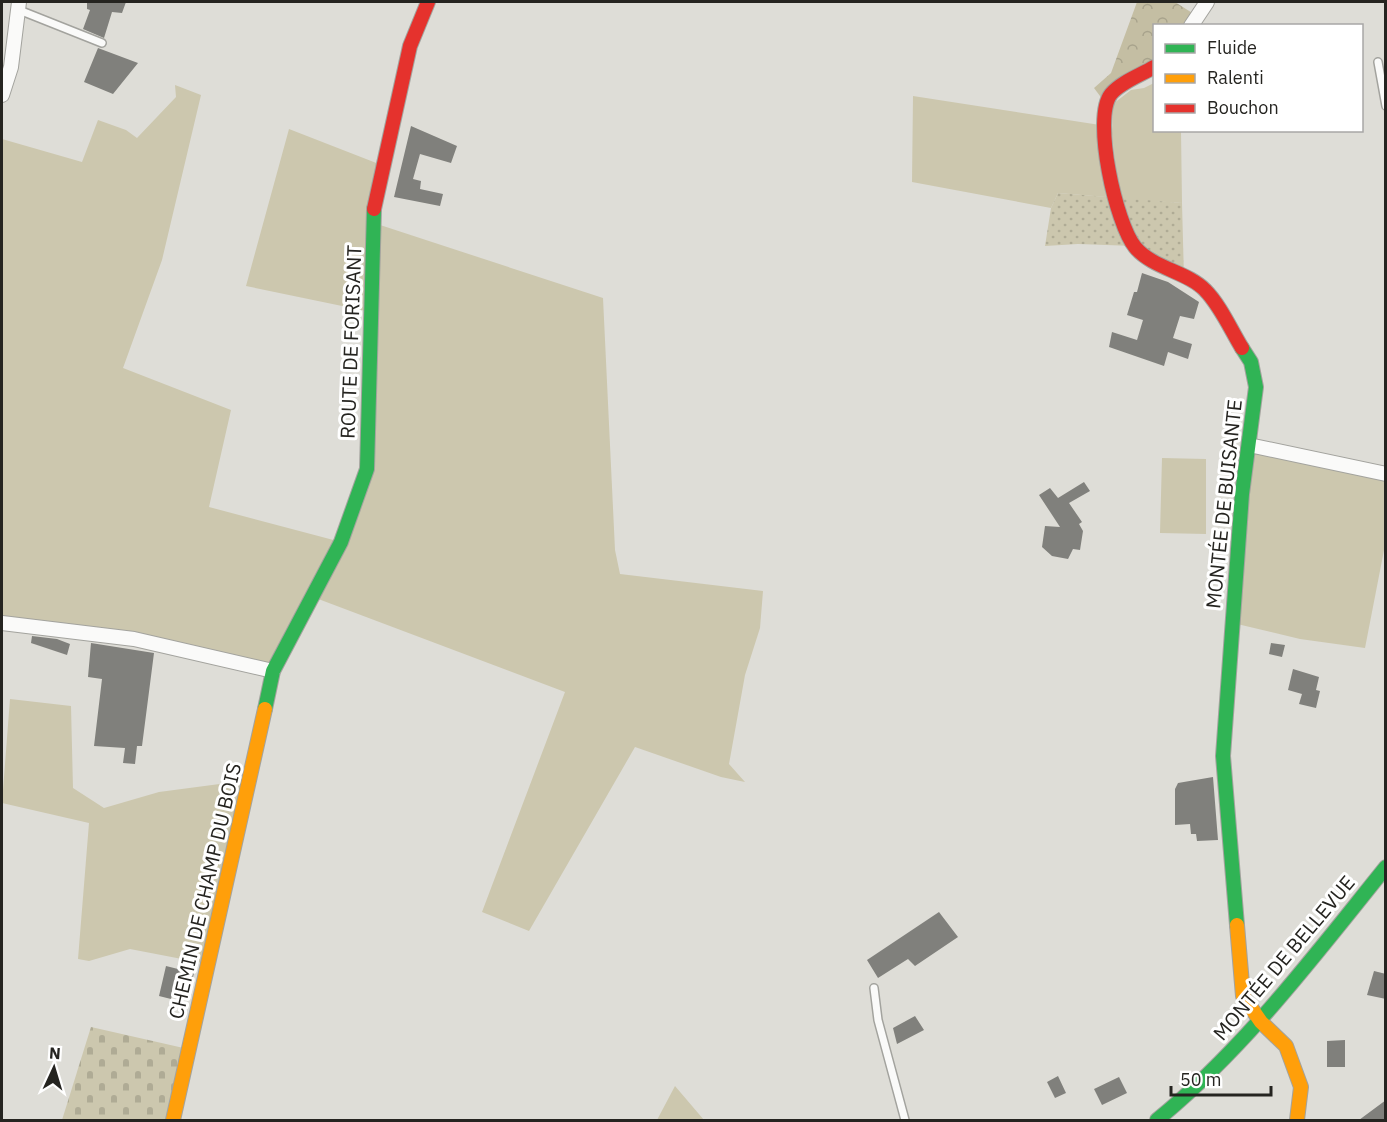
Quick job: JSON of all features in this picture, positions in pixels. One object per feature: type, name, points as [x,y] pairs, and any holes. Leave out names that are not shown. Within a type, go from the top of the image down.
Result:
[{"type":"street","name":"ROUTE DE FORISANT","points":[[273,671],[341,542],[367,469],[374,210],[410,46],[428,2]]},
{"type":"street","points":[[1192,24],[1207,2]]},
{"type":"street","points":[[2,95],[11,67],[19,6]]},
{"type":"street","name":"MONTÉE DE BUISANTE","points":[[1153,68],[1119,87],[1106,104],[1104,126],[1114,198],[1134,246],[1145,256],[1205,289],[1251,362],[1256,387],[1242,494],[1223,756],[1243,996],[1261,1022],[1286,1046],[1301,1087],[1297,1120]]},
{"type":"street","points":[[1249,445],[1386,474]]},
{"type":"street","points":[[2,623],[134,639],[273,671]]},
{"type":"street","name":"CHEMIN DE CHAMP DU BOIS","points":[[173,1120],[273,671]]},
{"type":"street","name":"MONTÉE DE BELLEVUE","points":[[1157,1120],[1190,1093],[1261,1022],[1386,867]]},
{"type":"lane","points":[[19,6],[102,43]]},
{"type":"lane","points":[[1378,62],[1386,106]]},
{"type":"lane","points":[[874,988],[879,1020],[905,1120]]},
{"type":"green space","points":[[1137,2],[1175,2],[1197,16],[1192,24],[1153,24],[1153,68],[1106,104],[1094,88],[1111,73]]},
{"type":"green space","points":[[1153,84],[1153,132],[1181,132],[1182,203],[1119,199],[1112,134],[1113,104],[1131,90]]},
{"type":"green space","points":[[175,85],[201,95],[162,260],[123,368],[231,410],[209,507],[341,542],[367,469],[371,312],[246,286],[289,129],[384,166],[374,223],[603,298],[615,550],[620,574],[763,591],[760,628],[745,675],[729,764],[745,782],[721,777],[635,747],[529,931],[482,912],[565,692],[313,597],[273,671],[2,622],[2,139],[82,162],[98,120],[126,130],[137,138],[176,97]]},
{"type":"green space","points":[[913,96],[1100,125],[1106,197],[1058,193],[1051,208],[912,182]]},
{"type":"green space","points":[[1058,193],[1182,203],[1184,278],[1134,246],[1078,244],[1045,246],[1051,208]]},
{"type":"green space","points":[[1249,445],[1385,474],[1385,545],[1365,648],[1300,639],[1233,623]]},
{"type":"green space","points":[[1162,458],[1206,459],[1206,534],[1160,533]]},
{"type":"green space","points":[[10,699],[71,706],[73,788],[104,808],[159,792],[250,780],[208,964],[130,949],[89,961],[78,959],[89,823],[2,803]]},
{"type":"green space","points":[[91,1027],[188,1049],[173,1120],[62,1120]]},
{"type":"green space","points":[[675,1086],[704,1120],[657,1120]]},
{"type":"building","points":[[87,2],[126,2],[122,13],[112,12],[104,38],[83,29],[90,10],[87,9]]},
{"type":"building","points":[[98,48],[138,63],[113,94],[84,82]]},
{"type":"building","points":[[411,126],[457,146],[451,163],[420,154],[413,179],[421,181],[420,189],[443,194],[440,206],[394,197]]},
{"type":"building","points":[[1142,273],[1168,282],[1199,302],[1194,319],[1180,316],[1173,338],[1192,344],[1188,359],[1168,352],[1164,366],[1109,347],[1112,332],[1137,340],[1143,320],[1127,315]]},
{"type":"building","points":[[1084,482],[1090,491],[1069,503],[1082,522],[1079,524],[1083,531],[1080,550],[1073,549],[1068,559],[1052,556],[1042,547],[1045,526],[1060,527],[1039,495],[1050,488],[1058,498]]},
{"type":"building","points":[[32,636],[57,639],[70,644],[67,655],[31,643]]},
{"type":"building","points":[[91,643],[154,653],[142,746],[137,746],[135,764],[123,763],[125,748],[94,746],[102,679],[88,677]]},
{"type":"building","points":[[1271,643],[1285,645],[1282,657],[1269,654]]},
{"type":"building","points":[[1293,669],[1319,677],[1316,690],[1320,691],[1316,708],[1299,704],[1302,694],[1288,690]]},
{"type":"building","points":[[1213,777],[1218,840],[1197,841],[1196,834],[1191,834],[1190,824],[1175,825],[1175,789],[1178,783]]},
{"type":"building","points":[[939,912],[958,937],[915,966],[908,959],[878,978],[867,960]]},
{"type":"building","points":[[166,966],[194,973],[191,985],[175,982],[171,999],[159,996]]},
{"type":"building","points":[[1374,971],[1386,974],[1386,999],[1367,995]]},
{"type":"building","points":[[915,1016],[924,1030],[897,1044],[893,1028]]},
{"type":"building","points":[[1345,1040],[1345,1067],[1327,1067],[1327,1041]]},
{"type":"building","points":[[1058,1076],[1066,1093],[1055,1098],[1047,1082]]},
{"type":"building","points":[[1119,1077],[1127,1093],[1102,1105],[1094,1089]]},
{"type":"building","points":[[1386,1100],[1386,1120],[1359,1120]]},
{"type":"traffic: fast","points":[[265,709],[273,671],[341,542],[367,469],[374,209]]},
{"type":"traffic: fast","points":[[1237,925],[1223,756],[1242,494],[1256,387],[1251,362],[1242,348]]},
{"type":"traffic: fast","points":[[1157,1120],[1189,1092],[1250,1031],[1386,867]]},
{"type":"traffic: slow","points":[[173,1120],[265,709]]},
{"type":"traffic: slow","points":[[1237,925],[1243,996],[1261,1022],[1286,1046],[1301,1087],[1297,1120]]},
{"type":"traffic: jam","points":[[374,209],[410,46],[428,2]]},
{"type":"traffic: jam","points":[[1153,68],[1115,90],[1106,107],[1105,147],[1114,195],[1128,235],[1135,247],[1151,260],[1189,279],[1205,290],[1220,310],[1242,348]]}]
